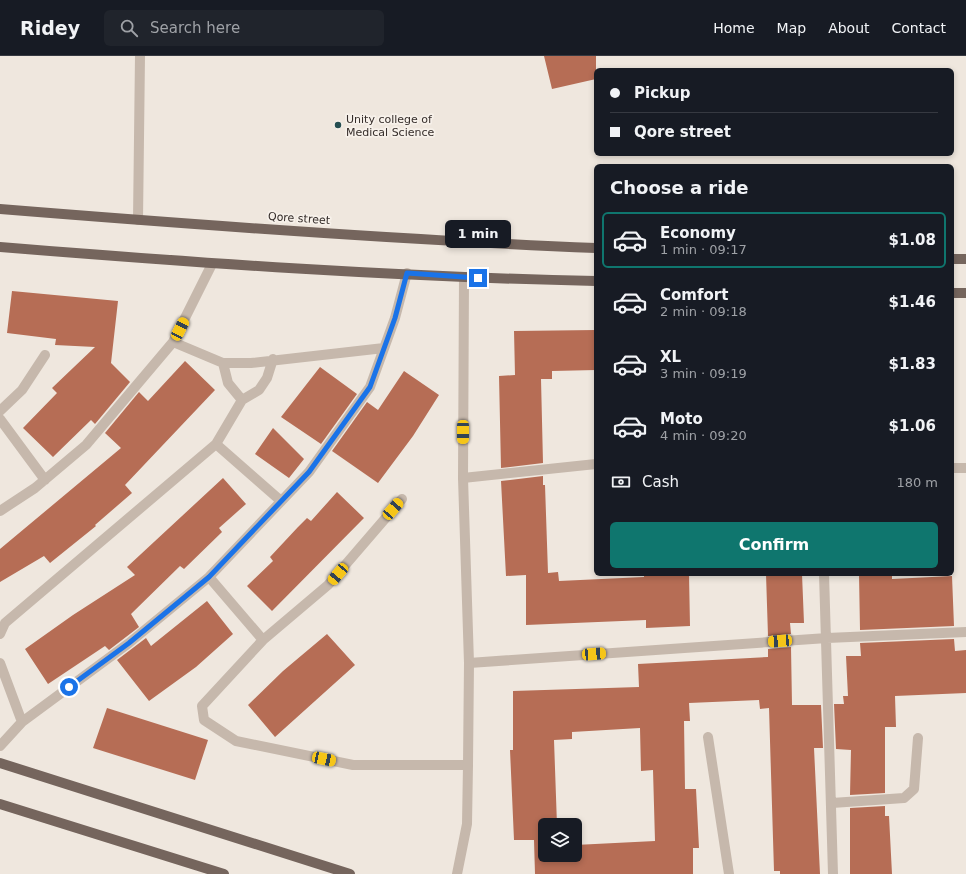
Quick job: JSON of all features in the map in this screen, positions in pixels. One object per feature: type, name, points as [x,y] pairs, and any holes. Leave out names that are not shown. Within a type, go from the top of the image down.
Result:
[{"type":"main road","name":"Qore street","points":[[0,209],[138,220],[517,245],[594,248]]},
{"type":"main road","points":[[0,247],[212,264],[407,273],[464,278],[594,281]]},
{"type":"main road","points":[[954,259],[966,259]]},
{"type":"main road","points":[[954,293],[966,293]]},
{"type":"main road","points":[[0,763],[350,874]]},
{"type":"main road","points":[[0,804],[224,874]]},
{"type":"street","points":[[138,220],[140,56]]},
{"type":"street","points":[[0,511],[45,480],[86,445],[173,342],[212,264]]},
{"type":"street","points":[[0,746],[22,722],[129,643],[209,577],[309,472],[370,387],[395,318],[407,273]]},
{"type":"street","points":[[457,874],[468,824],[469,663],[463,478],[464,278]]},
{"type":"street","points":[[173,342],[223,362],[251,363],[384,348]]},
{"type":"street","points":[[0,411],[22,390],[45,355]]},
{"type":"street","points":[[0,634],[5,623],[216,444],[242,400],[259,390],[268,378],[273,360]]},
{"type":"street","points":[[223,362],[228,383],[242,400]]},
{"type":"street","points":[[0,419],[45,480]]},
{"type":"street","points":[[216,444],[281,501]]},
{"type":"street","points":[[463,478],[594,464]]},
{"type":"street","points":[[954,468],[966,468]]},
{"type":"street","points":[[402,499],[328,585],[264,640],[202,706],[204,720],[236,741],[353,765],[468,765]]},
{"type":"street","points":[[824,576],[833,874]]},
{"type":"street","points":[[209,577],[264,640]]},
{"type":"street","points":[[469,663],[827,638],[966,632]]},
{"type":"street","points":[[0,663],[22,722]]},
{"type":"street","points":[[708,737],[729,874]]},
{"type":"street","points":[[832,803],[904,798],[914,789],[918,738]]},
{"type":"building","points":[[544,56],[596,56],[594,79],[552,89]]},
{"type":"building","points":[[12,291],[118,301],[111,363],[130,382],[95,424],[91,420],[53,457],[23,428],[57,393],[52,388],[95,347],[55,345],[56,339],[7,333]]},
{"type":"building","points":[[594,330],[594,370],[552,371],[552,379],[541,379],[543,463],[501,468],[499,376],[515,375],[514,331]]},
{"type":"building","points":[[185,361],[215,390],[125,485],[132,493],[95,525],[96,526],[50,563],[44,556],[0,582],[0,549],[121,448],[105,433],[139,392],[148,401]]},
{"type":"building","points":[[320,367],[357,394],[321,444],[281,417]]},
{"type":"building","points":[[404,371],[439,395],[413,436],[378,483],[332,451],[367,402],[378,410]]},
{"type":"building","points":[[273,428],[304,459],[289,478],[255,454]]},
{"type":"building","points":[[543,476],[543,485],[545,485],[548,573],[558,572],[559,581],[644,576],[689,576],[690,626],[646,628],[646,620],[526,625],[526,575],[506,576],[501,481]]},
{"type":"building","points":[[223,478],[246,504],[219,528],[222,532],[184,569],[180,566],[131,614],[139,627],[109,650],[105,646],[48,684],[25,649],[73,615],[135,575],[127,567]]},
{"type":"building","points":[[337,492],[364,518],[272,611],[247,586],[273,561],[270,557],[298,527],[307,518],[311,521]]},
{"type":"building","points":[[766,576],[802,576],[804,623],[790,623],[791,634],[768,636]]},
{"type":"building","points":[[859,576],[892,576],[892,579],[952,576],[954,626],[860,630]]},
{"type":"building","points":[[207,601],[233,634],[196,667],[149,701],[117,660],[146,638],[151,646]]},
{"type":"building","points":[[327,634],[355,665],[275,737],[248,705],[283,671]]},
{"type":"building","points":[[954,639],[955,651],[966,650],[966,693],[895,696],[896,727],[885,727],[885,793],[850,795],[851,750],[836,749],[834,704],[844,704],[843,696],[848,696],[846,656],[861,656],[860,643]]},
{"type":"building","points":[[791,647],[792,705],[821,705],[823,748],[814,748],[820,874],[780,874],[780,871],[774,871],[769,708],[760,709],[759,700],[689,703],[690,721],[684,721],[685,789],[696,789],[699,848],[693,848],[693,874],[535,874],[534,840],[514,840],[510,750],[513,750],[513,691],[639,687],[638,664],[768,657],[768,649]],"holes":[[[640,728],[641,771],[653,770],[655,841],[582,845],[582,862],[538,862],[538,818],[557,818],[554,740],[572,739],[572,732]]]},
{"type":"building","points":[[107,708],[208,740],[195,780],[93,748]]},
{"type":"building","points":[[885,806],[885,816],[889,816],[892,874],[850,874],[850,808]]},
{"type":"place","name":"Unity college of Medical Science","points":[[338,125]]},
{"type":"route","points":[[69,687],[129,643],[209,577],[309,472],[370,387],[395,318],[407,273],[478,278]]}]
